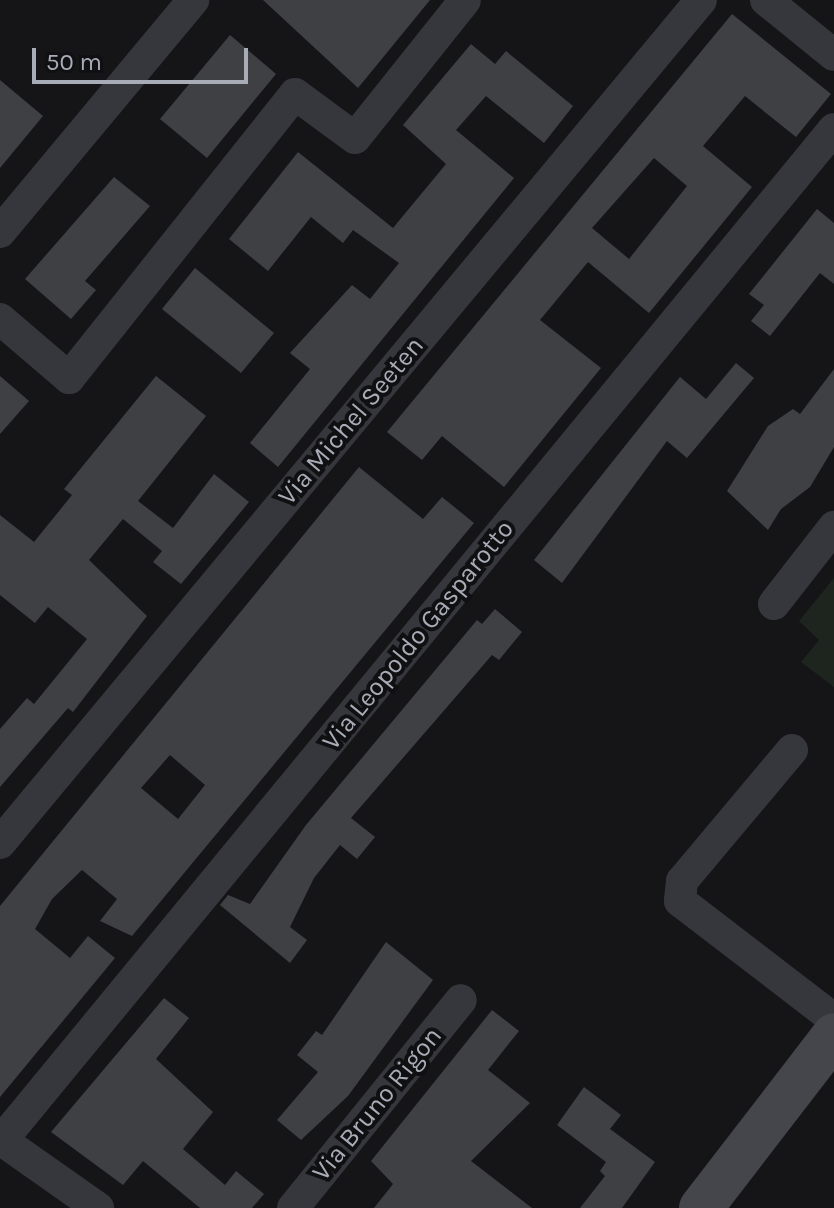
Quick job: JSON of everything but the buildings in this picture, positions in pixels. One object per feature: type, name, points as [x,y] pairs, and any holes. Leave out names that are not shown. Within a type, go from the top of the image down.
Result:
[{"type":"main road","points":[[701,1208],[834,1035]]},
{"type":"street","points":[[0,232],[193,0]]},
{"type":"street","points":[[0,319],[69,378],[295,94],[355,138],[465,0]]},
{"type":"street","name":"Via Michel Seeten","points":[[0,843],[701,0]]},
{"type":"street","points":[[766,0],[834,55]]},
{"type":"street","name":"Via Leopoldo Gasparotto","points":[[1,1139],[834,129]]},
{"type":"street","points":[[774,604],[834,527]]},
{"type":"street","points":[[792,750],[682,881],[680,901],[834,1019]]},
{"type":"street","name":"Via Bruno Rigon","points":[[293,1208],[461,1000]]},
{"type":"street","points":[[1,1139],[98,1208]]},
{"type":"shaded area","points":[[834,578],[834,687],[801,662],[819,640],[799,621]]}]
